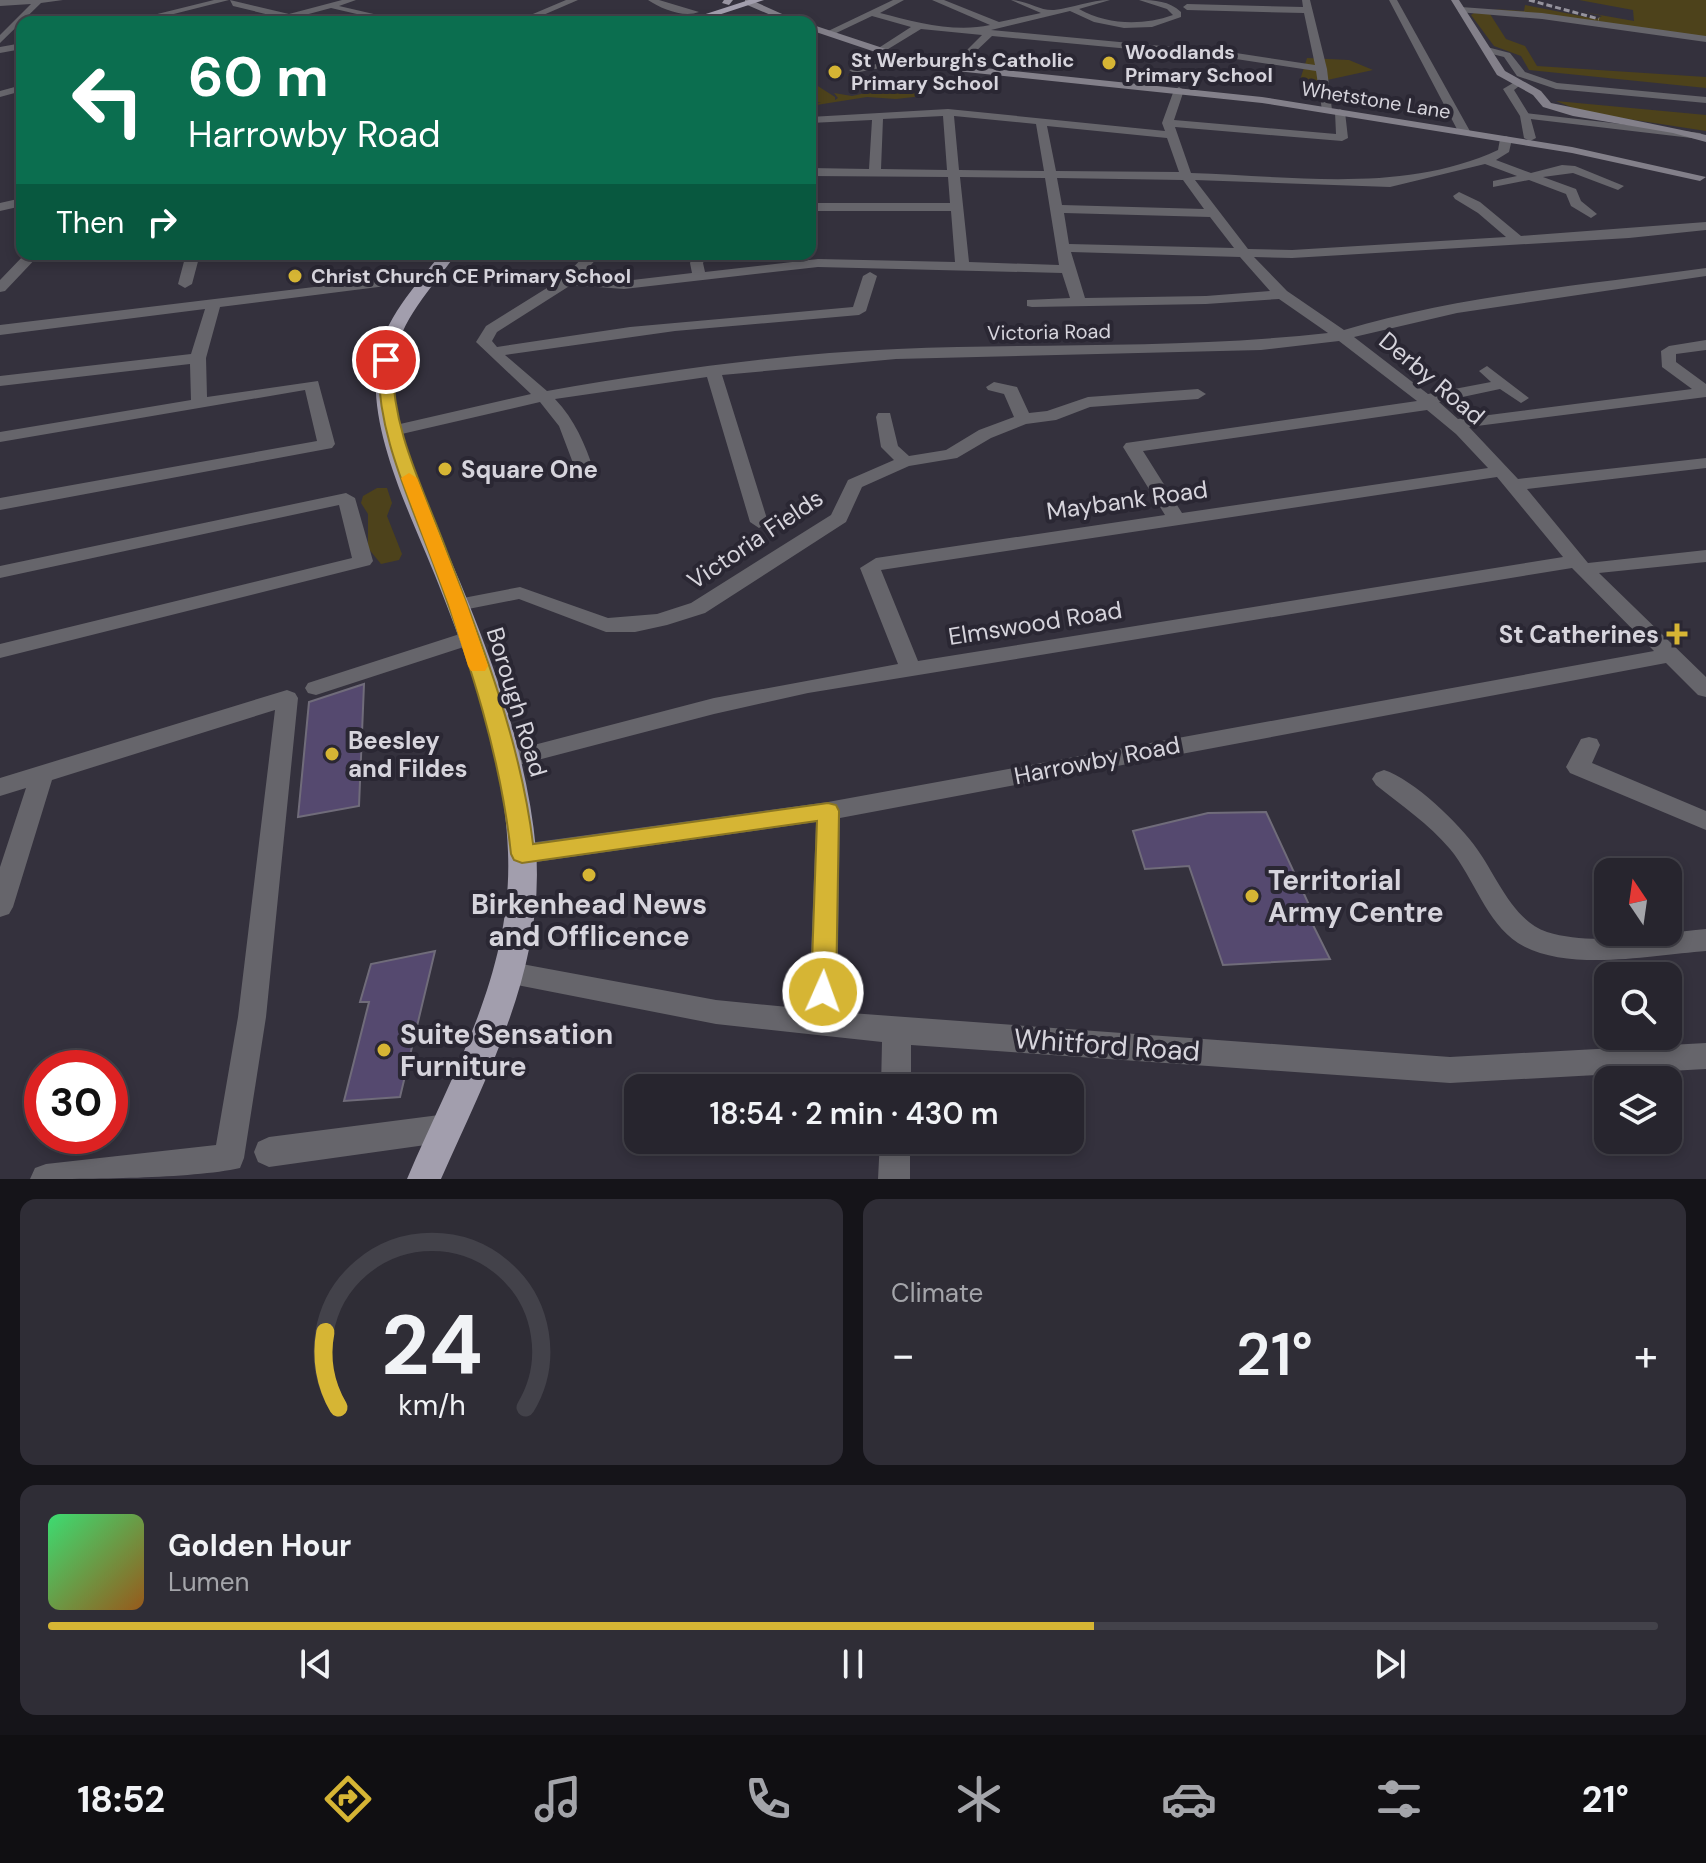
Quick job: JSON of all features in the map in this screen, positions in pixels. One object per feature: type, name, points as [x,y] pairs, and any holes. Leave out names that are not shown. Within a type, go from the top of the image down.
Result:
[{"type":"highway","points":[[683,16],[738,2]]},
{"type":"highway","points":[[702,16],[738,2]]},
{"type":"highway","name":"Borough Road","points":[[424,1179],[490,1034],[511,974],[519,926],[522,854],[516,796],[507,760],[458,605],[393,431],[384,386],[386,360],[399,326],[445,260]]},
{"type":"main road","points":[[1455,0],[1504,76],[1537,93],[1547,105],[1703,138]]},
{"type":"main road","points":[[738,2],[774,14]]},
{"type":"main road","points":[[738,2],[779,16]]},
{"type":"main road","name":"Whetstone Lane","points":[[816,29],[908,60],[955,68],[1179,90],[1463,130],[1704,179]]},
{"type":"street","points":[[0,3],[59,0]]},
{"type":"street","points":[[156,16],[225,0]]},
{"type":"street","points":[[234,0],[236,4],[285,16]]},
{"type":"street","points":[[293,16],[352,0]]},
{"type":"street","points":[[534,16],[574,0]]},
{"type":"street","points":[[652,0],[668,8],[695,12]]},
{"type":"street","points":[[816,37],[830,34],[900,0]]},
{"type":"street","points":[[936,0],[996,24]]},
{"type":"street","points":[[1015,0],[1052,14]]},
{"type":"street","points":[[975,32],[996,24],[1106,0]]},
{"type":"street","points":[[1073,9],[1083,16],[1109,23],[1145,24],[1177,17],[1178,14],[1170,7],[1143,0]]},
{"type":"street","points":[[1393,0],[1463,130]]},
{"type":"street","points":[[24,16],[39,1]]},
{"type":"street","points":[[543,3],[560,5]]},
{"type":"street","points":[[1187,7],[1207,3],[1307,5],[1311,36],[1322,69],[1327,110]]},
{"type":"street","points":[[328,6],[374,15],[388,13]]},
{"type":"street","points":[[1461,10],[1555,17],[1706,39]]},
{"type":"street","points":[[870,13],[919,26],[1228,55],[1322,69]]},
{"type":"street","points":[[505,14],[511,16]]},
{"type":"street","points":[[0,40],[16,24]]},
{"type":"street","points":[[880,51],[919,26]]},
{"type":"street","points":[[955,68],[988,34]]},
{"type":"street","points":[[1487,50],[1507,55],[1521,74],[1556,86],[1706,100]]},
{"type":"street","points":[[854,70],[908,60]]},
{"type":"street","points":[[1518,83],[1508,89],[1525,116],[1530,138]]},
{"type":"street","points":[[1170,129],[1179,90]]},
{"type":"street","points":[[816,119],[948,112],[1041,121],[1342,138],[1340,112]]},
{"type":"street","points":[[948,112],[962,266]]},
{"type":"street","points":[[875,173],[878,114]]},
{"type":"street","points":[[1525,116],[1703,138]]},
{"type":"street","points":[[1041,121],[1053,175],[1067,269],[1079,302]]},
{"type":"street","name":"Derby Road","points":[[1170,129],[1186,176],[1244,255],[1282,294],[1430,402],[1455,424],[1507,478],[1580,565],[1706,690]]},
{"type":"street","points":[[816,172],[1186,176],[1390,183],[1486,160],[1503,152],[1506,139]]},
{"type":"street","points":[[1486,160],[1534,175],[1572,192],[1575,203],[1591,214]]},
{"type":"street","points":[[1497,184],[1562,169],[1575,170],[1618,186]]},
{"type":"street","points":[[1459,196],[1486,210],[1491,220],[1518,241]]},
{"type":"street","points":[[816,207],[957,207]]},
{"type":"street","points":[[1058,209],[1212,213]]},
{"type":"street","points":[[1063,248],[1244,255],[1703,228]]},
{"type":"street","points":[[0,288],[27,260]]},
{"type":"street","points":[[185,284],[191,260]]},
{"type":"street","points":[[585,471],[579,446],[566,419],[484,342],[491,329],[568,281],[588,260]]},
{"type":"street","points":[[696,260],[696,270],[701,277]]},
{"type":"street","points":[[568,281],[624,285],[818,263],[1067,269]]},
{"type":"street","name":"Victoria Road","points":[[393,431],[545,396],[643,379],[896,354],[1261,345],[1341,336],[1380,324],[1457,309],[1706,272]]},
{"type":"street","points":[[493,352],[558,340],[699,323],[859,311],[870,276]]},
{"type":"street","points":[[0,330],[214,303],[388,286]]},
{"type":"street","points":[[1032,303],[1206,300],[1282,294]]},
{"type":"street","points":[[199,405],[198,358],[214,303]]},
{"type":"street","points":[[1706,345],[1669,351],[1668,364],[1706,392]]},
{"type":"street","points":[[0,381],[198,358]]},
{"type":"street","points":[[713,371],[759,522]]},
{"type":"street","points":[[1487,371],[1521,398]]},
{"type":"street","points":[[0,437],[312,384],[326,444],[0,504]]},
{"type":"street","points":[[1177,519],[1132,447],[1430,402],[1503,384]]},
{"type":"street","points":[[994,387],[1011,390],[1023,419]]},
{"type":"street","points":[[1455,424],[1706,392]]},
{"type":"street","name":"Victoria Fields","points":[[458,605],[520,593],[606,625],[635,625],[660,620],[698,608],[839,518],[854,484],[905,462],[951,454],[985,434],[1023,419],[1050,416],[1106,398],[1198,394]]},
{"type":"street","points":[[884,417],[890,447],[905,462]]},
{"type":"street","name":"Maybank Road","points":[[911,669],[870,568],[876,564],[1177,519],[1507,478],[1706,463]]},
{"type":"street","points":[[0,572],[346,498],[363,561],[0,651]]},
{"type":"street","name":"Elmswood Road","points":[[507,760],[714,706],[808,686],[1580,565],[1706,556]]},
{"type":"street","points":[[316,688],[469,638]]},
{"type":"street","name":"Harrowby Road","points":[[522,854],[828,811],[1670,655]]},
{"type":"street","points":[[0,787],[287,698],[252,1017],[229,1158],[46,1179]]},
{"type":"street","points":[[1589,745],[1578,767],[1706,821]]},
{"type":"street","points":[[0,907],[42,774]]},
{"type":"street","points":[[1384,779],[1430,814],[1458,842],[1479,868],[1510,921],[1537,941],[1574,947],[1706,940]]},
{"type":"street","points":[[823,1022],[828,811]]},
{"type":"street","name":"Whitford Road","points":[[511,974],[716,1012],[897,1031],[1450,1070],[1706,1056]]},
{"type":"street","points":[[896,1074],[897,1031]]},
{"type":"street","points":[[269,1152],[447,1128]]},
{"type":"street","points":[[894,1179],[895,1154]]},
{"type":"shaded area","points":[[1579,0],[1706,0],[1706,37],[1492,9],[1524,11],[1525,5],[1596,19],[1602,16],[1583,12],[1634,21],[1633,10]]},
{"type":"shaded area","points":[[1490,14],[1506,39],[1525,46],[1537,66],[1706,77],[1706,88],[1529,70],[1521,56],[1494,46],[1471,15]]},
{"type":"shaded area","points":[[1307,58],[1349,60],[1373,70],[1309,84],[1300,80]]},
{"type":"shaded area","points":[[855,72],[886,88],[902,85],[910,91],[920,90],[923,96],[896,99],[867,97],[816,105],[821,102],[816,102],[816,85],[835,100],[838,98],[834,93],[852,96],[870,92],[869,88],[875,86],[855,76],[847,76]]},
{"type":"shaded area","points":[[1556,101],[1706,115],[1706,131],[1583,112]]},
{"type":"shaded area","points":[[377,488],[387,488],[392,503],[387,516],[402,554],[399,560],[381,564],[368,548],[368,514],[361,503],[363,496]]},
{"type":"building","name":"Beesley and Fildes","points":[[364,684],[359,806],[298,817],[309,702]]},
{"type":"building","name":"Territorial Army Centre","points":[[1266,812],[1317,922],[1312,923],[1330,959],[1223,965],[1189,866],[1145,869],[1133,831],[1208,813]]},
{"type":"building","name":"Suite Sensation Furniture","points":[[435,951],[400,1097],[344,1101],[369,1002],[360,1002],[371,964]]},
{"type":"railway","points":[[1529,0],[1599,19]]},
{"type":"slow traffic","points":[[409,478],[478,666]]},
{"type":"place","name":"Woodlands Primary School","points":[[1109,63]]},
{"type":"place","name":"St Werburgh's Catholic Primary School","points":[[835,72]]},
{"type":"place","name":"Christ Church CE Primary School","points":[[295,276]]},
{"type":"place","name":"Square One","points":[[445,469]]},
{"type":"place","name":"St Catherines","points":[[1677,634]]},
{"type":"place","name":"Beesley and Fildes","points":[[332,754]]},
{"type":"place","name":"Birkenhead News and Offlicence","points":[[589,875]]},
{"type":"place","name":"Territorial Army Centre","points":[[1252,896]]},
{"type":"place","name":"Suite Sensation Furniture","points":[[384,1050]]},
{"type":"route","points":[[386,360],[384,386],[393,431],[458,605],[507,760],[516,796],[522,854],[828,811],[823,992]]}]
